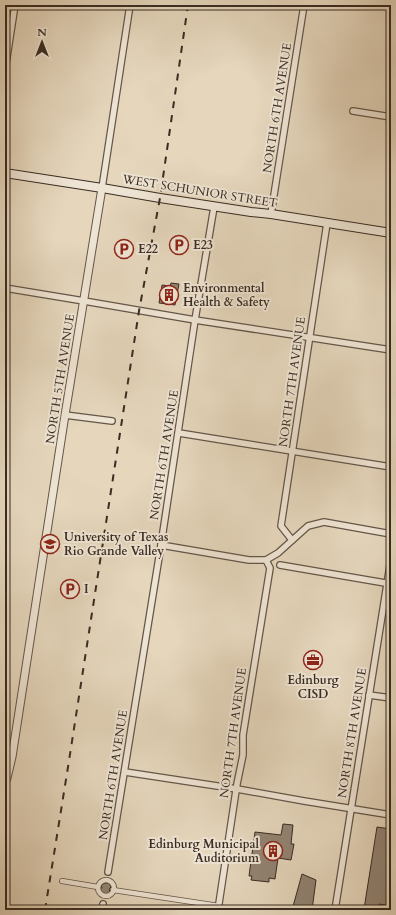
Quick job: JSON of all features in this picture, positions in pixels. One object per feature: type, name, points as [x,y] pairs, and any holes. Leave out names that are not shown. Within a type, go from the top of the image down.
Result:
[{"type":"main road","name":"WEST SCHUNIOR STREET","points":[[5,173],[391,233]]},
{"type":"street","points":[[5,70],[15,5]]},
{"type":"street","name":"NORTH 5TH AVENUE","points":[[5,782],[12,757],[130,5]]},
{"type":"street","name":"NORTH 6TH AVENUE","points":[[271,214],[304,5]]},
{"type":"street","points":[[353,112],[391,117]]},
{"type":"street","name":"NORTH 6TH AVENUE","points":[[108,872],[214,206]]},
{"type":"street","name":"NORTH 7TH AVENUE","points":[[292,540],[281,526],[327,222]]},
{"type":"street","points":[[5,288],[195,320],[391,350]]},
{"type":"street","points":[[65,415],[112,421]]},
{"type":"street","points":[[179,433],[391,467]]},
{"type":"street","points":[[161,546],[249,560],[266,560],[278,553],[308,526],[324,522],[391,534]]},
{"type":"street","name":"NORTH 8TH AVENUE","points":[[335,910],[369,695],[389,584],[391,559]]},
{"type":"street","name":"NORTH 7TH AVENUE","points":[[218,908],[243,755],[243,735],[270,568],[266,560]]},
{"type":"street","points":[[280,565],[389,584]]},
{"type":"street","points":[[369,695],[391,698]]},
{"type":"street","points":[[125,772],[391,815]]},
{"type":"street","points":[[107,880],[108,872]]},
{"type":"street","points":[[107,880],[111,882],[113,890],[111,894],[104,896],[99,893],[98,887],[101,882],[107,880]]},
{"type":"street","points":[[62,881],[98,887]]},
{"type":"street","points":[[113,890],[218,908]]},
{"type":"street","points":[[102,907],[104,896]]},
{"type":"building","name":"Environmental Health & Safety","points":[[171,283],[179,284],[175,305],[159,303],[162,285],[170,286]]},
{"type":"building","name":"Edinburg Municipal Auditorium","points":[[283,824],[293,825],[291,844],[294,844],[291,860],[278,858],[275,879],[269,878],[269,882],[251,880],[252,876],[249,876],[255,832],[281,835]]},
{"type":"building","points":[[377,827],[391,829],[391,906],[379,904],[378,910],[371,910],[364,909]]},
{"type":"building","points":[[302,874],[316,880],[312,910],[292,910]]},
{"type":"building","points":[[109,883],[111,887],[109,889],[110,892],[107,894],[100,890],[102,887],[101,885]]},
{"type":"railway","points":[[45,910],[139,311],[160,198],[188,5]]},
{"type":"place","name":"E23","points":[[179,245]]},
{"type":"place","name":"E22","points":[[124,249]]},
{"type":"place","name":"Environmental Health & Safety","points":[[169,295]]},
{"type":"place","name":"University of Texas Rio Grande Valley","points":[[50,544]]},
{"type":"place","name":"I","points":[[70,589]]},
{"type":"place","name":"Edinburg CISD","points":[[313,660]]},
{"type":"place","name":"Edinburg Municipal Auditorium","points":[[273,851]]}]
